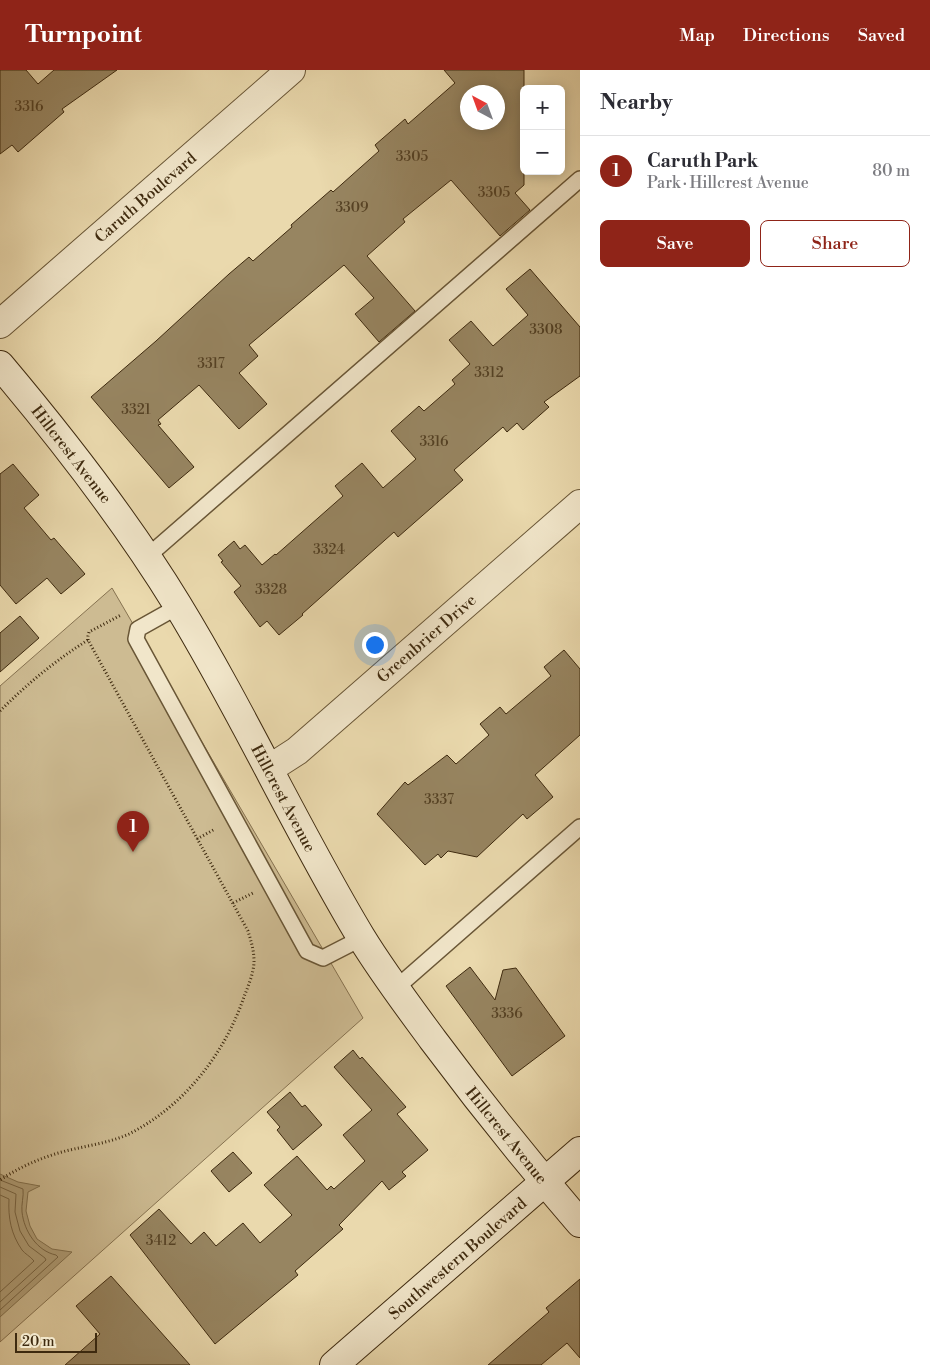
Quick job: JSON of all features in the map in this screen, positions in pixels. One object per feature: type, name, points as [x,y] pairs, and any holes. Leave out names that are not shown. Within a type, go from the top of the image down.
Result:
[{"type":"street","name":"Caruth Boulevard","points":[[0,324],[291,70]]},
{"type":"street","name":"Hillcrest Avenue","points":[[0,365],[46,420],[148,556],[179,606],[269,769],[309,847],[362,938],[395,989],[467,1086],[580,1223]]},
{"type":"street","name":"Greenbrier Drive","points":[[269,769],[297,751],[580,504]]},
{"type":"street","name":"Southwestern Boulevard","points":[[334,1365],[580,1152]]},
{"type":"lane","points":[[148,556],[580,179]]},
{"type":"lane","points":[[179,606],[138,629],[136,639],[307,951],[323,958],[362,938]]},
{"type":"lane","points":[[395,989],[580,827]]},
{"type":"path","points":[[0,1180],[35,1160],[110,1141],[129,1134],[176,1101],[199,1078],[223,1045],[235,1022],[249,985],[254,962],[253,947],[248,931],[88,640],[89,632],[128,611]]},
{"type":"path","points":[[0,711],[38,676],[88,640]]},
{"type":"shaded area","points":[[112,588],[363,1018],[0,1342],[0,686]]},
{"type":"water","points":[[0,1174],[18,1182],[40,1186],[28,1192],[26,1211],[30,1226],[37,1239],[52,1249],[72,1252],[0,1317]]},
{"type":"building","points":[[0,70],[26,70],[38,84],[54,70],[117,70],[62,109],[64,112],[18,152],[12,145],[0,154]]},
{"type":"building","points":[[444,70],[524,70],[524,85],[520,85],[520,175],[524,175],[524,185],[515,193],[530,210],[500,236],[451,180],[403,219],[405,222],[367,256],[415,311],[379,342],[355,314],[374,298],[344,265],[249,345],[258,356],[239,373],[267,404],[239,429],[199,385],[158,420],[161,424],[158,425],[194,467],[169,488],[91,397],[249,257],[253,261],[331,190],[333,192],[379,151],[375,145],[405,119],[408,124],[455,83]]},
{"type":"building","points":[[530,269],[580,327],[580,376],[544,402],[549,407],[523,430],[517,423],[507,432],[503,427],[454,470],[463,480],[398,537],[394,532],[279,635],[267,621],[260,627],[234,592],[241,586],[221,562],[223,561],[218,555],[234,541],[240,549],[245,545],[262,565],[343,496],[335,486],[362,463],[383,488],[416,459],[391,431],[419,406],[424,411],[455,384],[452,380],[470,364],[449,340],[471,321],[493,346],[528,315],[506,289]]},
{"type":"building","points":[[13,464],[39,495],[24,508],[51,540],[54,538],[85,574],[61,594],[47,578],[16,604],[0,585],[0,474]]},
{"type":"building","points":[[20,616],[39,638],[0,672],[0,633]]},
{"type":"building","points":[[564,650],[580,669],[580,735],[535,775],[553,797],[527,819],[523,814],[477,857],[448,851],[441,858],[438,854],[425,865],[377,814],[405,782],[408,785],[447,755],[456,764],[489,735],[480,724],[500,707],[506,714],[551,676],[544,667]]},
{"type":"building","points":[[470,967],[495,1000],[503,970],[516,968],[565,1036],[512,1076],[446,986]]},
{"type":"building","points":[[353,1050],[360,1059],[362,1057],[406,1107],[397,1114],[428,1150],[402,1172],[406,1176],[389,1190],[382,1181],[339,1225],[343,1229],[295,1271],[298,1275],[215,1344],[130,1235],[159,1209],[191,1244],[204,1232],[216,1246],[243,1223],[260,1243],[292,1215],[264,1185],[297,1156],[327,1190],[331,1186],[334,1189],[365,1161],[343,1135],[372,1110],[334,1067]]},
{"type":"building","points":[[290,1092],[302,1107],[305,1105],[322,1125],[293,1150],[277,1130],[280,1127],[267,1112]]},
{"type":"building","points":[[233,1152],[252,1173],[229,1192],[211,1171]]},
{"type":"building","points":[[111,1276],[190,1365],[65,1365],[100,1334],[76,1306]]},
{"type":"building","points":[[580,1279],[580,1358],[567,1343],[541,1365],[488,1365],[549,1312],[546,1308]]},
{"type":"place","name":"Caruth Park","points":[[133,852]]}]
